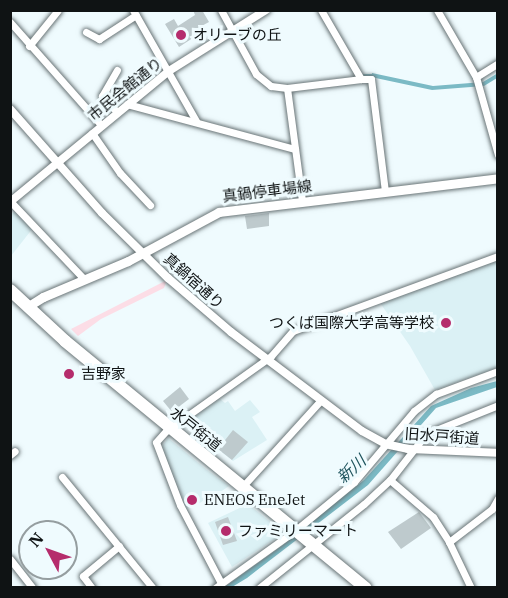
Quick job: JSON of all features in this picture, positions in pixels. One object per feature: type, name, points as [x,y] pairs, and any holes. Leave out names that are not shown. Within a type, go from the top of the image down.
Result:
[{"type":"highway","name":"水戸街道","points":[[10,290],[27,307],[171,428],[366,588]]},
{"type":"main road","name":"真鍋停車場線","points":[[27,307],[43,297],[142,253],[219,212],[498,178]]},
{"type":"street","points":[[29,46],[58,10]]},
{"type":"street","points":[[221,10],[256,74],[270,86],[287,88],[371,79],[385,192]]},
{"type":"street","name":"市民会館通り","points":[[11,202],[101,125],[169,71],[266,10]]},
{"type":"street","points":[[321,10],[361,79]]},
{"type":"street","points":[[437,10],[476,77],[498,155]]},
{"type":"street","points":[[86,32],[99,39],[134,13],[169,71],[195,121]]},
{"type":"street","points":[[10,21],[29,46],[101,125]]},
{"type":"street","points":[[476,77],[498,63]]},
{"type":"street","points":[[117,69],[102,96],[117,112]]},
{"type":"street","points":[[287,88],[302,201]]},
{"type":"street","points":[[127,104],[138,109],[195,121],[295,149]]},
{"type":"street","name":"真鍋宿通り","points":[[10,109],[57,163],[142,253],[192,299],[265,359],[362,431],[388,445]]},
{"type":"street","points":[[92,133],[120,173],[150,205]]},
{"type":"street","points":[[11,202],[84,279]]},
{"type":"street","points":[[498,256],[293,330],[271,356],[171,428],[156,442],[180,505],[218,585],[297,530],[354,482],[388,445],[414,411],[436,394],[498,371]]},
{"type":"street","points":[[243,486],[321,400]]},
{"type":"street","points":[[259,588],[390,480],[411,449],[426,434],[498,405]]},
{"type":"street","name":"旧水戸街道","points":[[388,445],[411,449],[498,453]]},
{"type":"street","points":[[62,477],[153,588]]},
{"type":"street","points":[[390,480],[433,517],[449,542],[471,588]]},
{"type":"street","points":[[449,542],[492,509],[498,498]]},
{"type":"street","points":[[92,588],[83,576],[119,546]]},
{"type":"street","points":[[10,559],[33,588]]},
{"type":"shaded area","points":[[16,210],[33,228],[11,256],[11,215]]},
{"type":"shaded area","name":"つくば国際大学高等学校","points":[[497,256],[497,368],[435,390],[410,346],[378,300]]},
{"type":"shaded area","points":[[167,280],[164,288],[101,319],[78,336],[71,329]]},
{"type":"shaded area","points":[[219,398],[225,403],[228,401],[235,411],[250,400],[260,412],[252,417],[267,440],[233,461],[186,423]]},
{"type":"shaded area","points":[[168,438],[229,486],[213,497],[186,509],[161,448]]},
{"type":"shaded area","points":[[248,504],[284,533],[232,567],[208,523]]},
{"type":"water","points":[[372,73],[433,86],[483,82],[498,73],[497,78],[484,86],[432,90],[371,77]]},
{"type":"water","name":"新川","points":[[497,381],[497,387],[436,408],[368,485],[247,578],[232,587],[223,588],[283,545],[364,480],[431,406],[471,388]]},
{"type":"building","points":[[193,10],[202,10],[209,22],[196,29],[199,34],[179,47],[165,24],[174,19],[178,26],[195,15]]},
{"type":"building","points":[[269,213],[269,226],[247,229],[245,216]]},
{"type":"building","points":[[180,387],[189,399],[172,412],[163,401]]},
{"type":"building","points":[[233,430],[248,442],[232,460],[218,449]]},
{"type":"building","points":[[419,512],[431,528],[401,549],[388,532]]},
{"type":"building","name":"ファミリーマート","points":[[228,517],[237,541],[223,545],[215,522]]},
{"type":"waterway","points":[[362,75],[374,75]]},
{"type":"place","name":"オリーブの丘","points":[[181,35]]},
{"type":"place","name":"つくば国際大学高等学校","points":[[446,323]]},
{"type":"place","name":"吉野家","points":[[69,374]]},
{"type":"place","name":"ENEOS EneJet","points":[[192,500]]},
{"type":"place","name":"ファミリーマート","points":[[226,531]]}]
